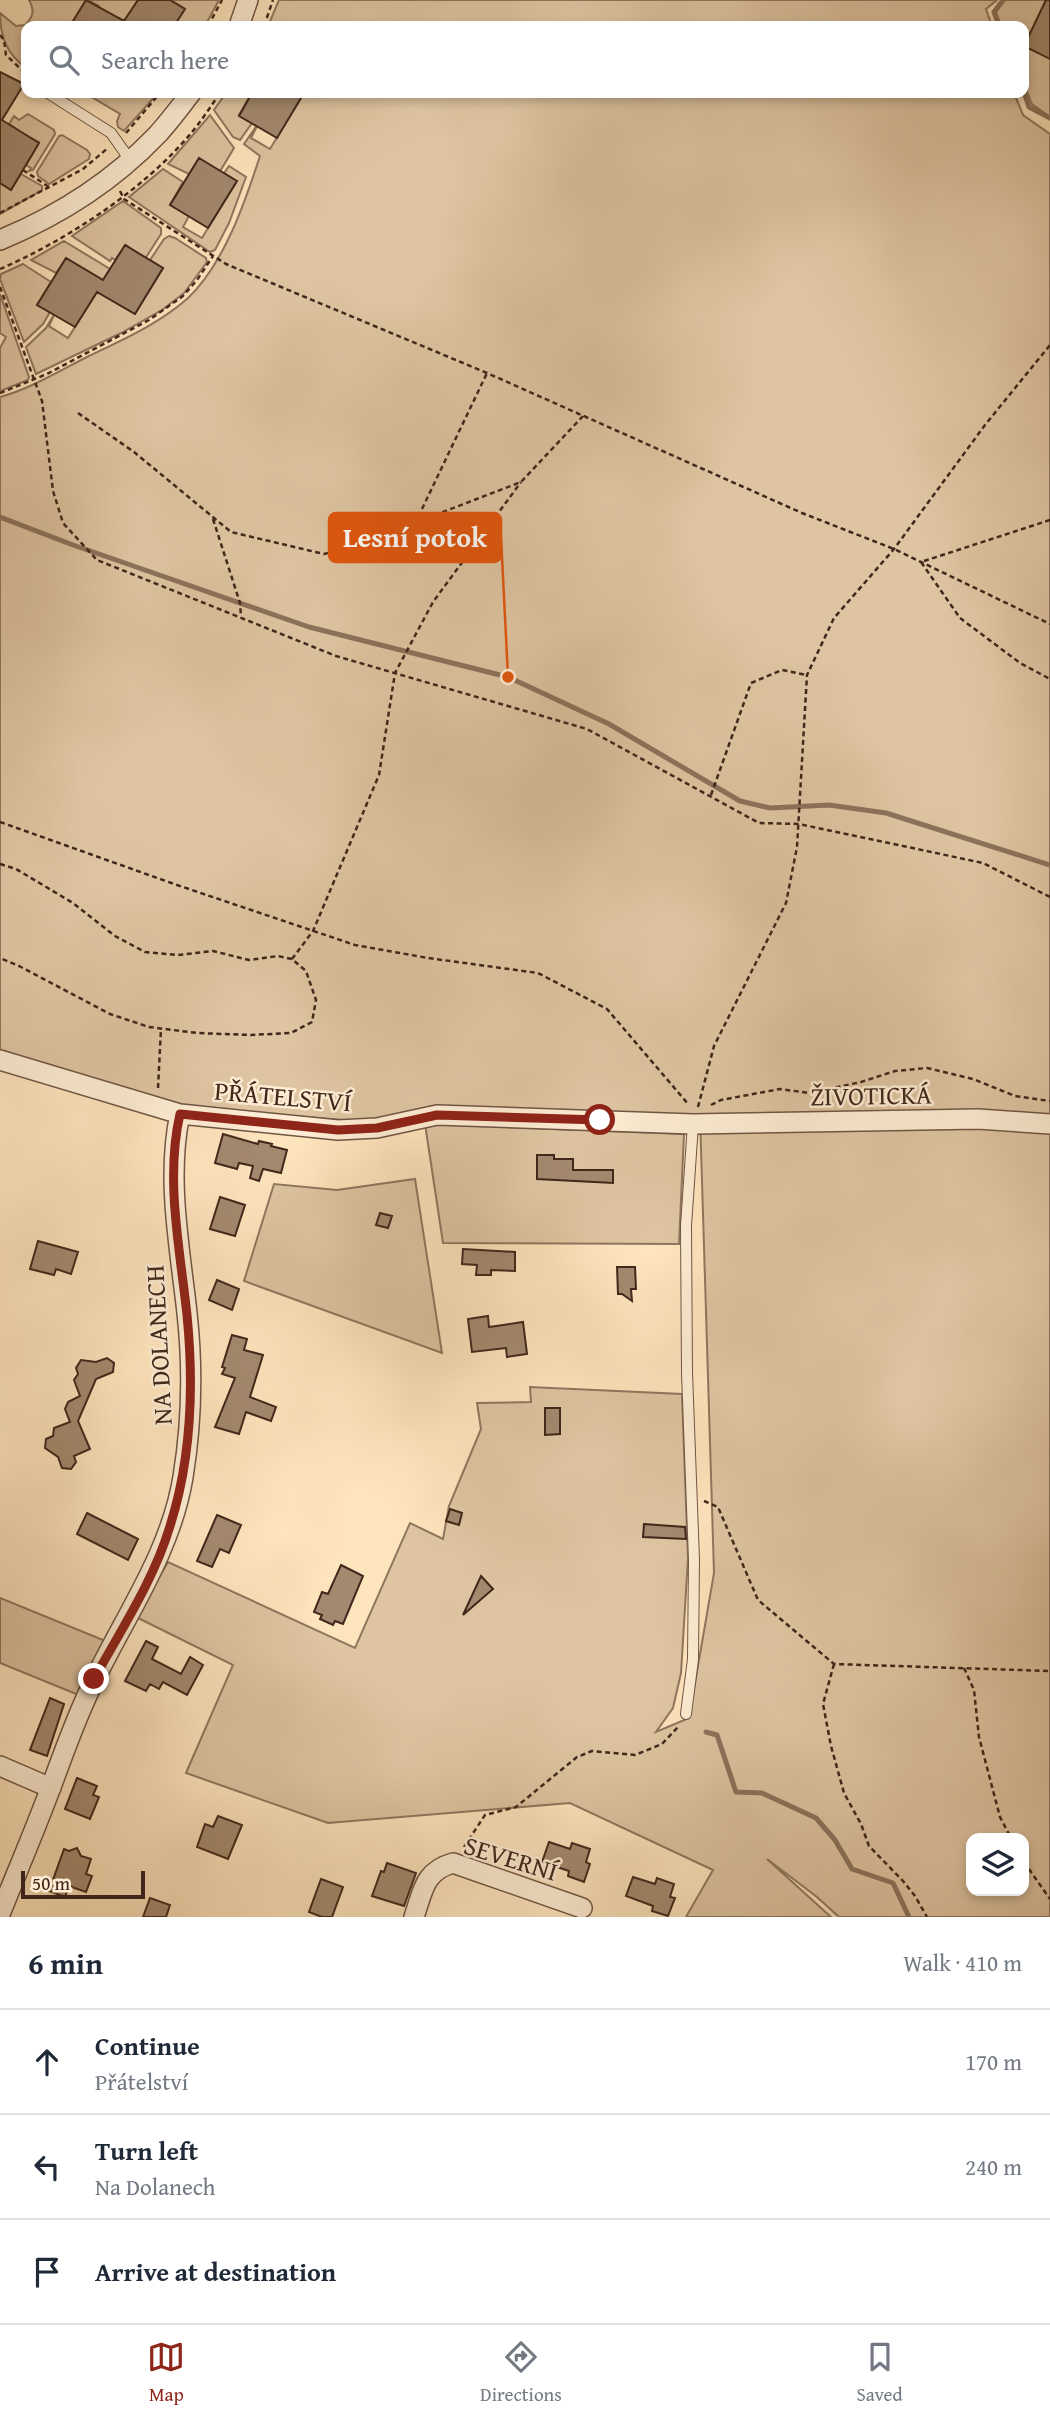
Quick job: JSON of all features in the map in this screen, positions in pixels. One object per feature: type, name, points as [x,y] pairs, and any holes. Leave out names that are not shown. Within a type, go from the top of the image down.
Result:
[{"type":"street","points":[[241,21],[248,0]]},
{"type":"street","points":[[0,240],[35,226],[76,202],[110,177],[158,134],[187,98]]},
{"type":"street","name":"PŘÁTELSTVÍ","points":[[0,1060],[180,1114],[338,1130],[377,1128],[437,1115],[695,1118]]},
{"type":"street","name":"NA DOLANECH","points":[[0,1914],[71,1731],[94,1679],[152,1570],[170,1528],[183,1479],[190,1425],[191,1380],[187,1316],[176,1227],[175,1138],[180,1114]]},
{"type":"street","name":"ŽIVOTICKÁ","points":[[695,1118],[978,1119],[1050,1124]]},
{"type":"street","points":[[0,1766],[51,1788]]},
{"type":"street","name":"SEVERNÍ","points":[[414,1917],[425,1883],[438,1867],[453,1863],[582,1908]]},
{"type":"lane","points":[[56,98],[111,132],[130,160]]},
{"type":"lane","points":[[686,1714],[693,1660],[694,1560],[687,1373],[686,1226],[695,1118]]},
{"type":"path","points":[[211,21],[222,0]]},
{"type":"path","points":[[266,21],[273,0]]},
{"type":"path","points":[[0,34],[4,40],[6,55],[21,69]]},
{"type":"path","points":[[0,213],[83,169],[128,132],[156,98]]},
{"type":"path","points":[[23,170],[49,187]]},
{"type":"path","points":[[110,177],[124,199],[226,264],[487,373],[802,513],[894,549],[1050,624]]},
{"type":"path","points":[[0,393],[34,379],[149,320],[183,296],[213,256]]},
{"type":"path","points":[[0,287],[42,401],[53,491],[63,523],[97,560],[336,656],[587,729],[759,823],[799,824],[983,863],[1050,897]]},
{"type":"path","points":[[695,1118],[714,1046],[786,903],[797,847],[807,675],[834,618],[894,549],[985,425],[1050,345]]},
{"type":"path","points":[[411,532],[487,373]]},
{"type":"path","points":[[78,413],[189,495],[213,519],[231,532],[324,554],[411,532],[435,515],[521,482]]},
{"type":"path","points":[[292,959],[313,931],[379,775],[395,673],[433,602],[521,482],[583,416]]},
{"type":"path","points":[[213,519],[240,603],[241,618]]},
{"type":"path","points":[[921,562],[1050,520]]},
{"type":"path","points":[[921,562],[960,618],[1020,663],[1050,679]]},
{"type":"path","points":[[710,797],[751,683],[782,670],[807,675]]},
{"type":"path","points":[[0,822],[177,886],[367,947],[538,973],[607,1009],[695,1118]]},
{"type":"path","points":[[0,864],[16,869],[74,903],[115,936],[145,952],[178,955],[213,951],[249,960],[278,956],[292,959],[306,971],[316,1000],[312,1022],[291,1033],[251,1035],[149,1027],[110,1014],[0,958]]},
{"type":"path","points":[[157,1107],[161,1028]]},
{"type":"path","points":[[695,1118],[721,1100],[780,1089],[809,1093],[861,1082],[895,1071],[927,1068],[973,1079],[1015,1096],[1050,1101]]},
{"type":"path","points":[[692,1495],[718,1507],[758,1600],[834,1664],[1050,1671]]},
{"type":"path","points":[[834,1664],[823,1703],[844,1793],[861,1824],[869,1846],[903,1881],[926,1917]]},
{"type":"path","points":[[964,1668],[974,1690],[979,1737],[1000,1817],[1008,1833]]},
{"type":"path","points":[[453,1863],[485,1815],[516,1807],[577,1757],[592,1751],[635,1755],[662,1744],[682,1723],[686,1714]]},
{"type":"path","points":[[1029,1869],[1050,1899]]},
{"type":"shaded area","points":[[29,0],[86,0],[73,21],[28,21],[32,7]]},
{"type":"shaded area","points":[[88,0],[138,0],[124,21],[98,9],[99,6]]},
{"type":"shaded area","points":[[166,0],[219,0],[208,21],[177,21],[184,8]]},
{"type":"shaded area","points":[[279,0],[997,0],[986,9],[990,21],[270,21]]},
{"type":"shaded area","points":[[1005,0],[1046,0],[1029,36],[1029,21],[999,21],[996,12]]},
{"type":"shaded area","points":[[0,13],[16,26],[21,25],[21,63],[6,44],[1,30]]},
{"type":"shaded area","points":[[1029,48],[1050,56],[1050,117],[1032,104],[1029,96]]},
{"type":"shaded area","points":[[93,98],[154,98],[124,131],[118,127],[120,114]]},
{"type":"shaded area","points":[[222,98],[249,98],[239,115],[252,123],[240,140],[233,137],[214,110]]},
{"type":"shaded area","points":[[301,98],[1016,98],[1023,115],[1050,134],[1050,1917],[839,1917],[767,1859],[831,1917],[686,1917],[713,1870],[570,1803],[328,1823],[186,1773],[233,1665],[136,1617],[168,1562],[355,1648],[410,1523],[443,1539],[449,1506],[481,1429],[477,1403],[531,1402],[530,1387],[682,1394],[688,1558],[681,1673],[673,1708],[656,1732],[689,1718],[714,1573],[700,1116],[379,1123],[172,1106],[0,1056],[0,397],[33,385],[140,331],[188,298],[212,268],[232,232],[260,156],[244,144],[258,124],[251,138],[270,149]]},
{"type":"shaded area","points":[[28,114],[54,130],[55,134],[33,170],[29,171],[31,168],[26,165],[39,142],[14,130],[9,124],[14,116],[19,120]]},
{"type":"shaded area","points":[[210,115],[234,148],[219,173],[199,158],[189,174],[168,164]]},
{"type":"shaded area","points":[[62,135],[87,150],[89,159],[49,184],[38,176],[37,172]]},
{"type":"shaded area","points":[[229,166],[246,177],[229,223],[215,250],[210,252],[129,197],[163,169],[183,182],[170,205],[190,214],[183,227],[202,238],[235,184],[236,181],[224,173]]},
{"type":"shaded area","points":[[21,174],[42,186],[42,190],[0,214],[0,183],[11,189]]},
{"type":"shaded area","points":[[123,201],[161,228],[161,234],[145,259],[126,245],[115,260],[112,258],[110,261],[72,236]]},
{"type":"shaded area","points":[[169,236],[206,258],[207,262],[184,293],[162,310],[121,333],[36,374],[26,347],[46,328],[55,313],[49,326],[68,338],[97,292],[135,314],[163,268],[150,260]]},
{"type":"shaded area","points":[[64,241],[110,269],[103,280],[66,258],[56,273],[31,260]]},
{"type":"shaded area","points":[[23,264],[51,282],[37,305],[50,312],[43,324],[24,342],[0,279],[1,274]]},
{"type":"shaded area","points":[[0,294],[29,377],[28,380],[0,391],[0,348],[6,337],[0,333]]},
{"type":"shaded area","points":[[425,1124],[684,1134],[679,1244],[443,1243]]},
{"type":"shaded area","points":[[415,1179],[442,1353],[244,1281],[274,1184],[337,1190]]},
{"type":"shaded area","points":[[0,1598],[108,1642],[81,1696],[0,1663]]},
{"type":"building","points":[[86,0],[124,21],[73,21]]},
{"type":"building","points":[[138,0],[170,0],[185,9],[177,21],[124,21]]},
{"type":"building","points":[[1046,0],[1050,0],[1050,59],[1029,48],[1029,36]]},
{"type":"building","points":[[0,72],[21,82],[21,89],[2,120],[39,143],[11,190],[0,183]]},
{"type":"building","points":[[249,98],[301,98],[277,138],[239,116]]},
{"type":"building","points":[[199,158],[237,181],[208,228],[170,205]]},
{"type":"building","points":[[125,245],[163,268],[135,314],[97,292],[75,327],[37,305],[66,258],[103,280]]},
{"type":"building","points":[[223,1134],[258,1144],[259,1141],[272,1144],[271,1146],[287,1150],[281,1173],[263,1169],[259,1181],[250,1178],[253,1166],[239,1163],[237,1169],[215,1163]]},
{"type":"building","points":[[537,1155],[573,1159],[573,1170],[613,1170],[613,1183],[537,1179]]},
{"type":"building","points":[[220,1197],[245,1205],[235,1236],[210,1229]]},
{"type":"building","points":[[380,1213],[392,1216],[388,1228],[376,1225]]},
{"type":"building","points":[[38,1241],[78,1252],[71,1274],[56,1269],[54,1275],[30,1269]]},
{"type":"building","points":[[463,1249],[515,1252],[515,1271],[491,1270],[491,1275],[476,1275],[477,1265],[462,1264]]},
{"type":"building","points":[[617,1267],[635,1267],[636,1289],[631,1289],[632,1301],[618,1294]]},
{"type":"building","points":[[217,1280],[239,1289],[232,1310],[209,1300]]},
{"type":"building","points":[[488,1316],[489,1327],[523,1322],[527,1354],[507,1357],[506,1348],[472,1352],[468,1319]]},
{"type":"building","points":[[232,1335],[247,1339],[244,1350],[263,1355],[250,1397],[276,1407],[271,1421],[246,1412],[239,1434],[215,1427],[235,1378],[222,1374]]},
{"type":"building","points":[[107,1358],[114,1363],[113,1372],[96,1379],[78,1421],[90,1449],[74,1456],[76,1462],[71,1469],[62,1468],[58,1457],[45,1448],[46,1439],[53,1436],[54,1428],[70,1422],[65,1409],[68,1402],[80,1396],[74,1380],[81,1360],[96,1362]]},
{"type":"building","points":[[545,1408],[560,1408],[560,1434],[545,1435]]},
{"type":"building","points":[[450,1509],[462,1513],[459,1525],[446,1521]]},
{"type":"building","points":[[87,1513],[138,1539],[128,1560],[77,1534]]},
{"type":"building","points":[[217,1515],[241,1525],[229,1553],[220,1549],[212,1567],[197,1561]]},
{"type":"building","points":[[644,1524],[685,1527],[686,1539],[643,1537]]},
{"type":"building","points":[[341,1565],[363,1576],[343,1624],[335,1621],[333,1625],[320,1619],[322,1615],[314,1612],[322,1592],[328,1594]]},
{"type":"building","points":[[481,1576],[493,1589],[463,1615]]},
{"type":"building","points":[[146,1641],[158,1647],[152,1659],[181,1674],[190,1657],[203,1665],[187,1695],[163,1682],[159,1689],[150,1684],[146,1691],[125,1681]]},
{"type":"building","points":[[50,1698],[64,1704],[47,1756],[30,1750]]},
{"type":"building","points":[[77,1778],[97,1786],[93,1795],[99,1797],[90,1819],[65,1809]]},
{"type":"building","points":[[218,1816],[242,1825],[228,1859],[197,1847],[205,1824],[213,1827]]},
{"type":"building","points":[[549,1842],[570,1849],[572,1843],[590,1849],[586,1862],[590,1864],[584,1882],[568,1876],[569,1871],[542,1862]]},
{"type":"building","points":[[77,1848],[81,1856],[91,1859],[86,1874],[92,1876],[86,1892],[69,1886],[65,1897],[49,1891],[64,1849],[69,1851]]},
{"type":"building","points":[[387,1863],[416,1873],[404,1906],[372,1896],[381,1871],[384,1872]]},
{"type":"building","points":[[633,1877],[655,1884],[657,1878],[674,1884],[670,1897],[675,1898],[668,1916],[652,1911],[653,1906],[626,1896]]},
{"type":"building","points":[[321,1879],[343,1887],[332,1917],[322,1917],[309,1912]]},
{"type":"building","points":[[150,1898],[170,1905],[166,1917],[143,1917]]},
{"type":"waterway","points":[[997,21],[994,12],[1003,0]]},
{"type":"waterway","points":[[1026,98],[1029,107],[1050,118]]},
{"type":"waterway","points":[[0,517],[309,627],[508,677],[609,724],[740,801],[770,808],[829,805],[886,813],[1050,865]]},
{"type":"waterway","points":[[706,1732],[717,1735],[736,1792],[762,1793],[816,1818],[835,1840],[852,1869],[893,1883],[909,1917]]},
{"type":"place","name":"Lesní potok","points":[[508,677]]},
{"type":"route","points":[[94,1679],[147,1581],[170,1528],[183,1479],[190,1425],[191,1380],[187,1316],[176,1227],[175,1138],[180,1114],[338,1130],[377,1128],[437,1115],[600,1120]]}]
